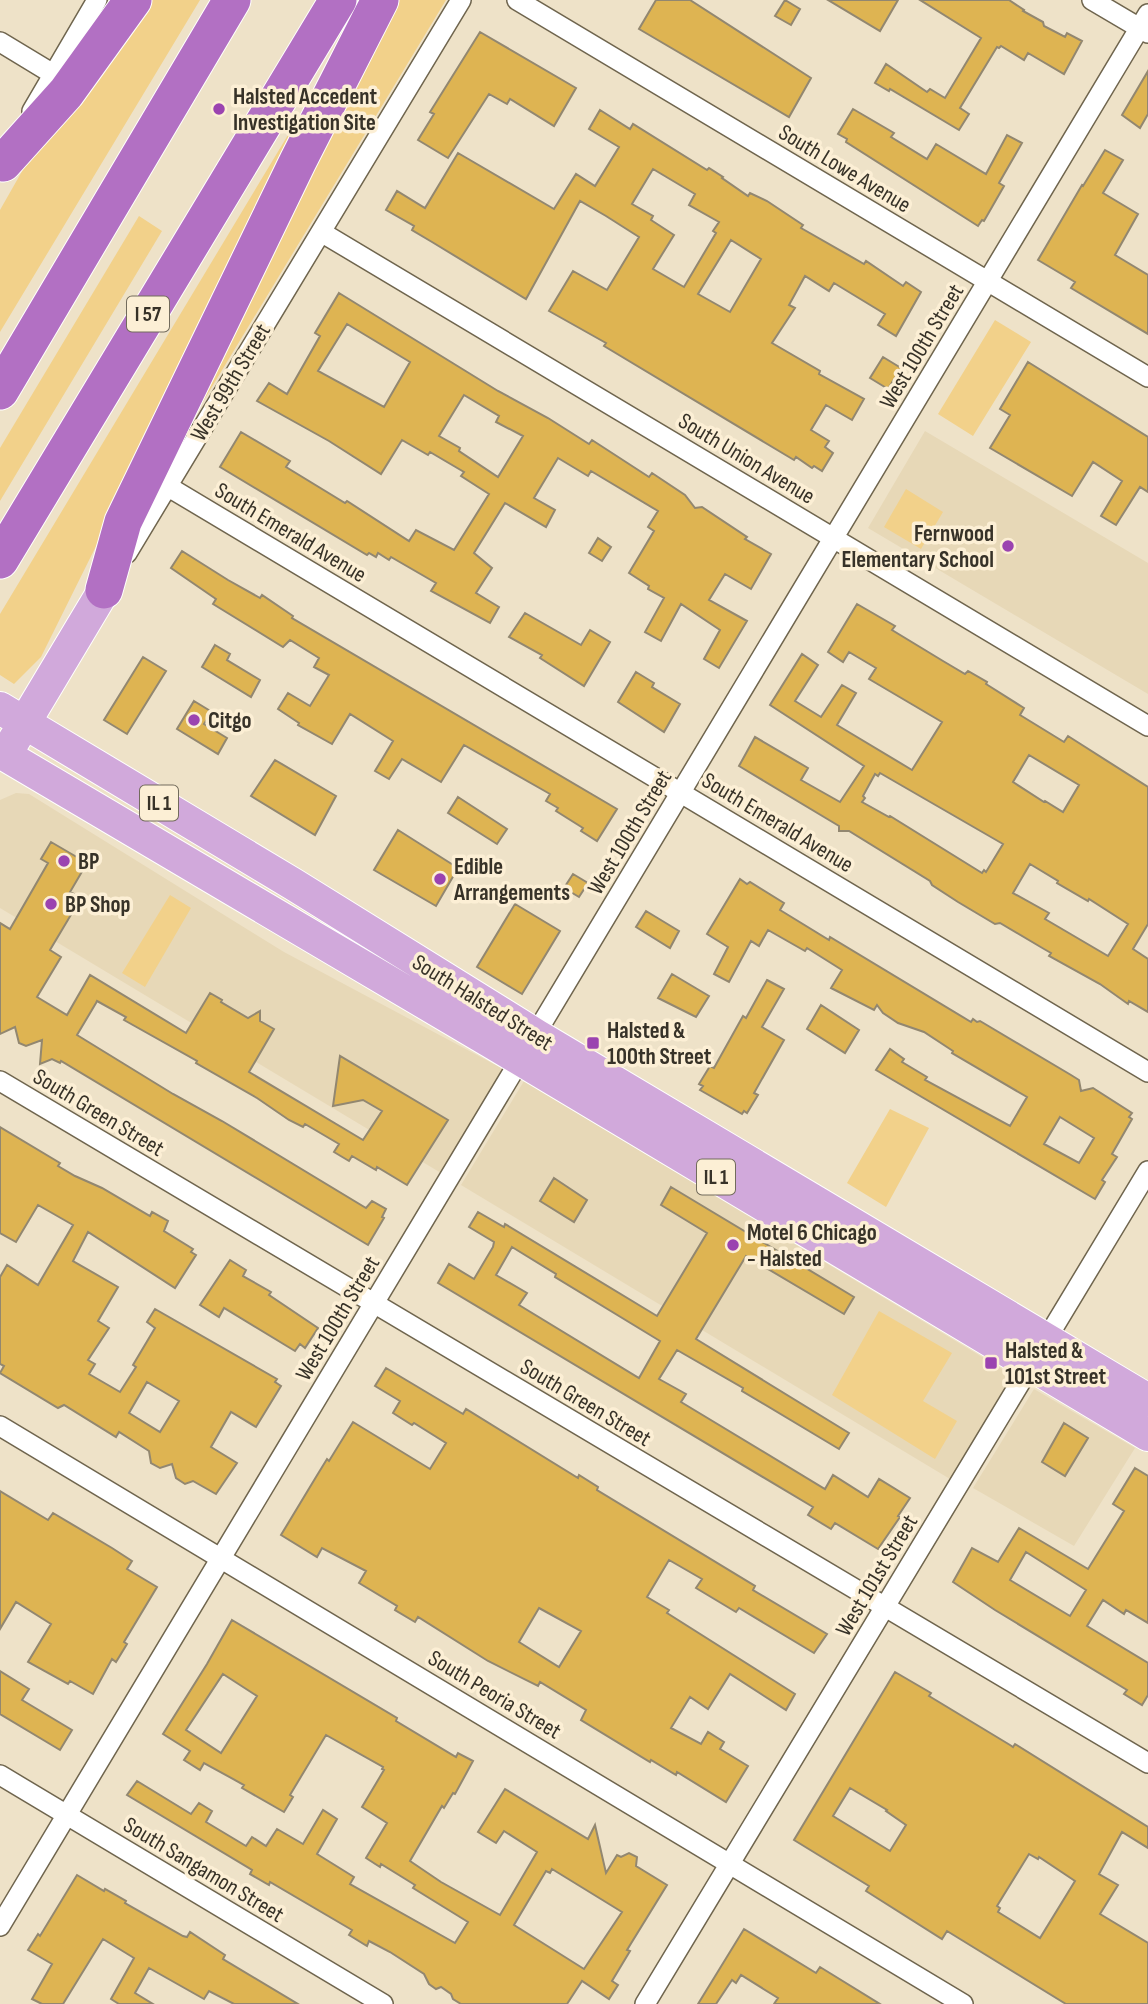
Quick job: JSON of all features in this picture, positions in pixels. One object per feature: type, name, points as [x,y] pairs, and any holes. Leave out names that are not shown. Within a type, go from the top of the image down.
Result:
[{"type":"highway","points":[[1,165],[66,93],[133,0]]},
{"type":"highway","points":[[0,391],[232,0]]},
{"type":"highway","name":"I 57","points":[[0,561],[338,0]]},
{"type":"highway","points":[[104,590],[123,522],[298,161],[380,0]]},
{"type":"main road","name":"West 99th Street","points":[[2,757],[12,716],[104,590]]},
{"type":"main road","name":"South Halsted Street","points":[[12,716],[293,884],[528,1047]]},
{"type":"main road","name":"South Halsted Street","points":[[2,757],[528,1047],[1039,1353],[1148,1436]]},
{"type":"main road","name":"South Halsted Street","points":[[1039,1353],[1148,1400]]},
{"type":"street","points":[[1,165],[97,0]]},
{"type":"street","name":"West 99th Street","points":[[104,590],[461,0]]},
{"type":"street","name":"South Lowe Avenue","points":[[517,0],[1148,377]]},
{"type":"street","points":[[1092,0],[1145,25]]},
{"type":"street","name":"West 100th Street","points":[[0,1926],[988,281],[1145,25]]},
{"type":"street","points":[[0,42],[53,74]]},
{"type":"street","name":"South Union Avenue","points":[[321,232],[1148,726]]},
{"type":"street","name":"South Emerald Avenue","points":[[167,486],[1148,1072]]},
{"type":"street","name":"South Green Street","points":[[0,1081],[1148,1763]]},
{"type":"street","name":"West 101st Street","points":[[645,2004],[1148,1171]]},
{"type":"street","name":"South Peoria Street","points":[[0,1426],[963,2004]]},
{"type":"street","name":"South Sangamon Street","points":[[0,1775],[383,2004]]},
{"type":"shaded area","points":[[144,0],[200,0],[0,332],[0,210],[37,145]]},
{"type":"shaded area","points":[[392,0],[446,0],[175,448]]},
{"type":"shaded area","points":[[306,105],[313,109],[41,657],[14,684],[0,675],[0,614]]},
{"type":"shaded area","points":[[139,216],[162,231],[0,501],[0,448]]},
{"type":"shaded area","points":[[995,320],[1031,342],[973,436],[938,414]]},
{"type":"shaded area","name":"Fernwood Elementary School","points":[[925,431],[1148,563],[1148,694],[868,528]]},
{"type":"shaded area","points":[[906,489],[943,512],[921,549],[884,527]]},
{"type":"shaded area","points":[[16,793],[29,794],[284,952],[505,1070],[441,1173],[0,908],[0,800]]},
{"type":"shaded area","points":[[170,895],[191,908],[145,987],[122,973]]},
{"type":"shaded area","points":[[524,1081],[1012,1375],[950,1479],[461,1185]]},
{"type":"shaded area","points":[[890,1109],[929,1128],[886,1207],[847,1183]]},
{"type":"shaded area","points":[[879,1311],[952,1353],[923,1401],[957,1421],[935,1459],[832,1395]]},
{"type":"shaded area","points":[[1034,1389],[1135,1448],[1074,1546],[973,1488]]},
{"type":"building","points":[[656,0],[690,0],[811,78],[789,117],[639,29]]},
{"type":"building","points":[[785,0],[800,9],[791,25],[775,16]]},
{"type":"building","points":[[828,0],[898,0],[880,31]]},
{"type":"building","points":[[920,0],[1009,0],[1043,22],[1044,26],[1065,37],[1067,33],[1082,41],[1064,74],[1028,53],[1024,60],[1001,46],[997,47],[960,108],[969,114],[959,130],[875,83],[886,64],[927,92],[930,89],[945,98],[981,38]]},
{"type":"building","points":[[480,32],[576,88],[554,126],[510,99],[507,104],[489,94],[448,158],[418,140],[434,114],[430,112]]},
{"type":"building","points":[[1148,71],[1148,114],[1140,128],[1122,115]]},
{"type":"building","points":[[853,109],[894,133],[891,137],[927,159],[936,144],[986,174],[1007,135],[1022,143],[999,183],[1004,186],[984,221],[978,226],[846,142],[847,139],[838,134]]},
{"type":"building","points":[[600,110],[630,129],[633,124],[707,170],[709,168],[748,196],[750,193],[767,201],[803,225],[801,228],[864,264],[866,261],[903,286],[906,282],[921,292],[896,336],[878,325],[885,314],[834,283],[829,291],[805,276],[789,305],[795,308],[772,343],[864,399],[852,420],[826,405],[811,430],[829,441],[825,447],[833,453],[822,471],[796,457],[794,460],[604,346],[606,343],[549,311],[573,271],[607,290],[639,237],[606,216],[580,201],[526,299],[412,230],[414,226],[386,210],[397,191],[425,208],[458,153],[554,209],[576,174],[595,186],[619,147],[589,129]],"holes":[[[653,169],[695,194],[689,205],[719,222],[713,231],[716,233],[684,287],[653,269],[674,235],[651,220],[653,216],[632,204]],[[731,240],[761,259],[730,312],[698,294]]]},
{"type":"building","points":[[1105,150],[1123,160],[1103,193],[1138,214],[1115,255],[1148,275],[1148,334],[1071,288],[1075,282],[1038,260]]},
{"type":"building","points":[[339,293],[589,444],[592,440],[649,477],[652,473],[685,495],[695,508],[702,507],[747,537],[745,539],[771,554],[751,589],[725,574],[709,600],[747,621],[719,668],[704,659],[720,630],[681,604],[661,641],[645,632],[664,598],[629,573],[654,531],[648,527],[658,511],[591,471],[588,476],[558,458],[534,498],[555,510],[546,527],[505,503],[474,553],[492,568],[476,593],[499,607],[490,623],[431,591],[436,583],[391,557],[389,560],[378,553],[376,557],[369,553],[367,555],[220,467],[241,432],[290,461],[286,467],[345,503],[347,501],[409,541],[416,530],[454,550],[489,494],[461,476],[464,472],[430,452],[428,455],[402,440],[381,474],[257,401],[269,383],[287,394],[320,336],[315,333]],"holes":[[[347,324],[410,362],[384,407],[318,371]],[[464,395],[499,416],[496,422],[523,436],[498,477],[459,451],[460,448],[439,436]]]},
{"type":"building","points":[[883,357],[901,368],[888,389],[870,378]]},
{"type":"building","points":[[1028,362],[1148,437],[1148,492],[1140,487],[1116,525],[1101,516],[1122,481],[1093,462],[1072,496],[990,448],[1010,415],[1000,409]]},
{"type":"building","points":[[598,538],[611,547],[602,561],[589,553]]},
{"type":"building","points":[[182,551],[260,598],[262,595],[293,616],[292,618],[617,809],[597,841],[546,801],[550,794],[464,745],[441,782],[402,759],[389,779],[375,771],[393,741],[350,714],[332,744],[298,725],[299,723],[278,709],[288,693],[310,706],[329,675],[314,667],[319,658],[290,640],[283,647],[213,604],[216,599],[171,568]]},
{"type":"building","points":[[857,604],[895,626],[892,630],[943,661],[965,674],[968,671],[987,682],[986,684],[1024,708],[1020,715],[1064,742],[1068,736],[1148,787],[1148,924],[1133,949],[1148,959],[1148,1012],[1129,1001],[1128,1004],[1100,984],[1049,956],[1051,953],[958,902],[930,881],[849,831],[839,831],[839,826],[739,766],[755,737],[808,768],[801,780],[840,802],[864,766],[770,705],[802,654],[818,665],[795,701],[821,717],[842,685],[856,693],[837,725],[912,770],[942,722],[869,679],[876,668],[849,652],[843,662],[828,652]],"holes":[[[1029,755],[1079,785],[1063,812],[1013,782]],[[880,773],[1003,844],[986,872],[984,870],[982,873],[890,816],[862,802],[875,774],[878,776]],[[1030,864],[1058,881],[1057,883],[1088,901],[1089,899],[1128,924],[1108,956],[1045,919],[1049,913],[1013,893]]]},
{"type":"building","points":[[525,613],[581,645],[590,630],[610,642],[584,686],[540,658],[542,655],[509,637]]},
{"type":"building","points":[[215,645],[230,654],[227,660],[260,680],[251,697],[202,667]]},
{"type":"building","name":"Citgo","points":[[143,657],[166,671],[127,734],[104,720]]},
{"type":"building","points":[[636,672],[654,683],[652,687],[680,704],[664,732],[618,702]]},
{"type":"building","points":[[194,701],[212,712],[204,724],[227,738],[218,754],[177,729]]},
{"type":"building","points":[[275,760],[336,796],[315,835],[251,796]]},
{"type":"building","points":[[458,797],[507,829],[497,844],[448,813]]},
{"type":"building","points":[[398,830],[458,868],[436,906],[374,870]]},
{"type":"building","points":[[51,842],[87,863],[70,892],[81,898],[50,950],[61,957],[37,997],[67,1015],[90,975],[186,1033],[210,993],[248,1018],[260,1011],[260,1021],[274,1029],[249,1072],[363,1140],[382,1111],[363,1100],[333,1106],[340,1056],[448,1120],[407,1185],[352,1156],[349,1161],[334,1152],[339,1144],[305,1124],[303,1127],[289,1120],[97,1001],[77,1035],[366,1208],[372,1201],[386,1209],[382,1217],[384,1218],[368,1245],[61,1061],[60,1063],[52,1059],[40,1064],[42,1040],[26,1046],[19,1043],[15,1027],[0,1034],[0,923],[10,929],[48,863],[41,859]]},
{"type":"building","points":[[573,874],[588,883],[579,897],[564,888]]},
{"type":"building","points":[[740,879],[747,884],[750,882],[784,903],[780,910],[829,940],[830,937],[971,1022],[973,1019],[980,1021],[1071,1075],[1079,1080],[1081,1091],[1093,1088],[1132,1113],[1129,1117],[1132,1119],[1112,1154],[1117,1157],[1102,1180],[1105,1182],[1095,1199],[876,1070],[890,1049],[904,1059],[902,1062],[927,1077],[925,1080],[1010,1126],[1027,1097],[952,1053],[953,1051],[924,1032],[898,1023],[883,1013],[877,1005],[874,1010],[831,988],[842,970],[807,948],[805,951],[768,930],[759,946],[751,941],[729,982],[714,974],[728,947],[707,934]],"holes":[[[1060,1117],[1094,1138],[1079,1163],[1044,1144]]]},
{"type":"building","points":[[515,904],[560,931],[522,994],[477,967]]},
{"type":"building","points":[[646,911],[679,931],[670,948],[636,927]]},
{"type":"building","points":[[672,974],[709,996],[696,1017],[658,998]]},
{"type":"building","points":[[767,980],[784,989],[762,1027],[784,1040],[754,1093],[758,1095],[747,1113],[744,1111],[742,1114],[700,1090],[703,1086],[699,1084],[710,1066],[714,1068]]},
{"type":"building","points":[[821,1005],[859,1030],[845,1053],[807,1029]]},
{"type":"building","points":[[0,1127],[60,1163],[58,1166],[75,1176],[102,1188],[150,1216],[152,1212],[168,1221],[164,1231],[193,1249],[191,1252],[196,1255],[175,1288],[88,1232],[73,1261],[118,1287],[98,1321],[109,1328],[88,1360],[95,1364],[89,1374],[120,1392],[155,1328],[147,1322],[155,1309],[277,1379],[275,1382],[281,1386],[256,1427],[231,1412],[211,1447],[237,1463],[216,1494],[193,1481],[185,1484],[176,1478],[172,1464],[160,1468],[151,1463],[149,1451],[119,1432],[116,1437],[64,1405],[58,1408],[0,1373],[4,1366],[0,1364],[0,1277],[7,1265],[38,1285],[73,1225],[38,1205],[16,1242],[0,1233]],"holes":[[[147,1382],[179,1401],[160,1432],[129,1413]]]},
{"type":"building","points":[[554,1178],[587,1200],[574,1222],[540,1201]]},
{"type":"building","points":[[671,1187],[854,1297],[844,1314],[746,1256],[696,1339],[849,1433],[839,1449],[677,1350],[659,1379],[686,1394],[681,1402],[825,1489],[833,1475],[868,1497],[879,1479],[910,1498],[878,1549],[835,1523],[831,1529],[808,1515],[813,1507],[438,1283],[449,1264],[474,1279],[493,1247],[494,1242],[469,1227],[478,1212],[504,1227],[505,1224],[657,1316],[707,1233],[661,1205]],"holes":[[[512,1247],[556,1274],[555,1277],[660,1341],[639,1378],[519,1305],[527,1293],[496,1275]]]},
{"type":"building","points":[[230,1260],[246,1270],[243,1276],[271,1292],[269,1295],[318,1328],[305,1348],[300,1344],[295,1351],[224,1308],[219,1317],[200,1305]]},
{"type":"building","points":[[386,1368],[463,1414],[466,1409],[578,1478],[579,1475],[598,1487],[597,1490],[755,1586],[753,1590],[827,1634],[814,1653],[739,1608],[736,1612],[696,1588],[702,1579],[669,1560],[647,1597],[669,1610],[667,1613],[795,1694],[786,1710],[730,1674],[708,1709],[690,1697],[671,1728],[701,1744],[708,1732],[724,1742],[720,1749],[748,1766],[726,1802],[677,1772],[676,1775],[651,1760],[650,1762],[581,1720],[586,1710],[540,1682],[538,1686],[488,1661],[418,1617],[415,1622],[395,1610],[397,1606],[359,1583],[366,1571],[322,1548],[317,1557],[281,1535],[353,1422],[430,1469],[446,1443],[393,1413],[400,1401],[375,1386]],"holes":[[[539,1608],[581,1631],[559,1667],[519,1642]]]},
{"type":"building","points":[[1064,1423],[1088,1438],[1065,1476],[1042,1462]]},
{"type":"building","points":[[1135,1468],[1148,1476],[1148,1623],[1126,1610],[1124,1614],[1103,1600],[1087,1626],[1148,1663],[1148,1695],[1142,1705],[1124,1694],[1127,1690],[953,1582],[972,1548],[998,1562],[1019,1528],[1088,1569],[1124,1511],[1113,1504]],"holes":[[[1026,1552],[1086,1590],[1070,1616],[1010,1580]]]},
{"type":"building","points":[[0,1491],[48,1520],[53,1513],[112,1548],[132,1561],[127,1569],[157,1587],[124,1642],[127,1644],[116,1662],[112,1659],[93,1694],[28,1662],[51,1624],[16,1602],[0,1629]]},
{"type":"building","points":[[232,1620],[397,1718],[396,1721],[456,1757],[458,1753],[473,1761],[455,1794],[453,1793],[444,1808],[442,1806],[410,1861],[500,1915],[537,1852],[504,1831],[496,1843],[478,1832],[505,1789],[588,1839],[595,1825],[606,1873],[617,1855],[621,1857],[629,1853],[637,1857],[636,1866],[667,1885],[627,1950],[630,1951],[612,1981],[618,1985],[609,1999],[582,1981],[567,2004],[461,2004],[441,1987],[436,1989],[429,1984],[424,1974],[390,1952],[369,1941],[367,1946],[349,1935],[352,1930],[270,1882],[269,1885],[250,1874],[252,1870],[127,1795],[137,1781],[191,1814],[199,1803],[212,1811],[206,1822],[246,1846],[252,1837],[266,1846],[277,1829],[303,1844],[323,1810],[337,1819],[317,1854],[354,1877],[350,1884],[455,1943],[468,1922],[413,1888],[415,1885],[366,1858],[387,1823],[362,1807],[384,1770],[383,1767],[326,1735],[290,1795],[293,1797],[284,1812],[242,1788],[244,1785],[204,1763],[200,1770],[184,1760],[190,1751],[163,1734]],"holes":[[[223,1674],[257,1696],[221,1753],[186,1730]],[[552,1869],[622,1912],[584,1969],[514,1925],[546,1871],[550,1873]]]},
{"type":"building","points":[[0,1671],[29,1689],[22,1700],[72,1730],[60,1750],[0,1714]]},
{"type":"building","points":[[895,1672],[931,1693],[929,1696],[1013,1747],[1015,1744],[1148,1827],[1148,1848],[1122,1832],[1099,1874],[1118,1885],[1100,1914],[1148,1943],[1148,2004],[1066,2004],[947,1931],[942,1939],[866,1891],[869,1886],[794,1840]],"holes":[[[850,1788],[906,1825],[890,1851],[833,1816]],[[1029,1854],[1038,1859],[1039,1857],[1075,1881],[1040,1938],[998,1912],[1000,1908],[997,1906]]]},
{"type":"building","points":[[77,1875],[183,1936],[187,1937],[190,1932],[225,1955],[223,1959],[298,2004],[234,2004],[209,1991],[204,1999],[149,1968],[135,1993],[153,2004],[119,2004],[111,1999],[134,1958],[103,1939],[63,2004],[42,2004],[32,1999],[52,1964],[28,1950],[38,1934],[40,1936]]},
{"type":"building","points":[[744,1929],[816,1973],[820,1967],[880,2004],[774,2004],[778,1998],[741,1975],[736,1983],[732,1980],[716,2004],[698,2004]]},
{"type":"place","name":"Halsted Accedent Investigation Site","points":[[219,109]]},
{"type":"place","name":"Fernwood Elementary School","points":[[1008,546]]},
{"type":"place","name":"Citgo","points":[[194,720]]},
{"type":"place","name":"BP","points":[[64,861]]},
{"type":"place","name":"Edible Arrangements","points":[[440,879]]},
{"type":"place","name":"BP Shop","points":[[51,904]]},
{"type":"place","name":"Halsted & 100th Street","points":[[593,1043]]},
{"type":"place","name":"Motel 6 Chicago - Halsted","points":[[733,1245]]},
{"type":"place","name":"Halsted & 101st Street","points":[[991,1363]]}]
